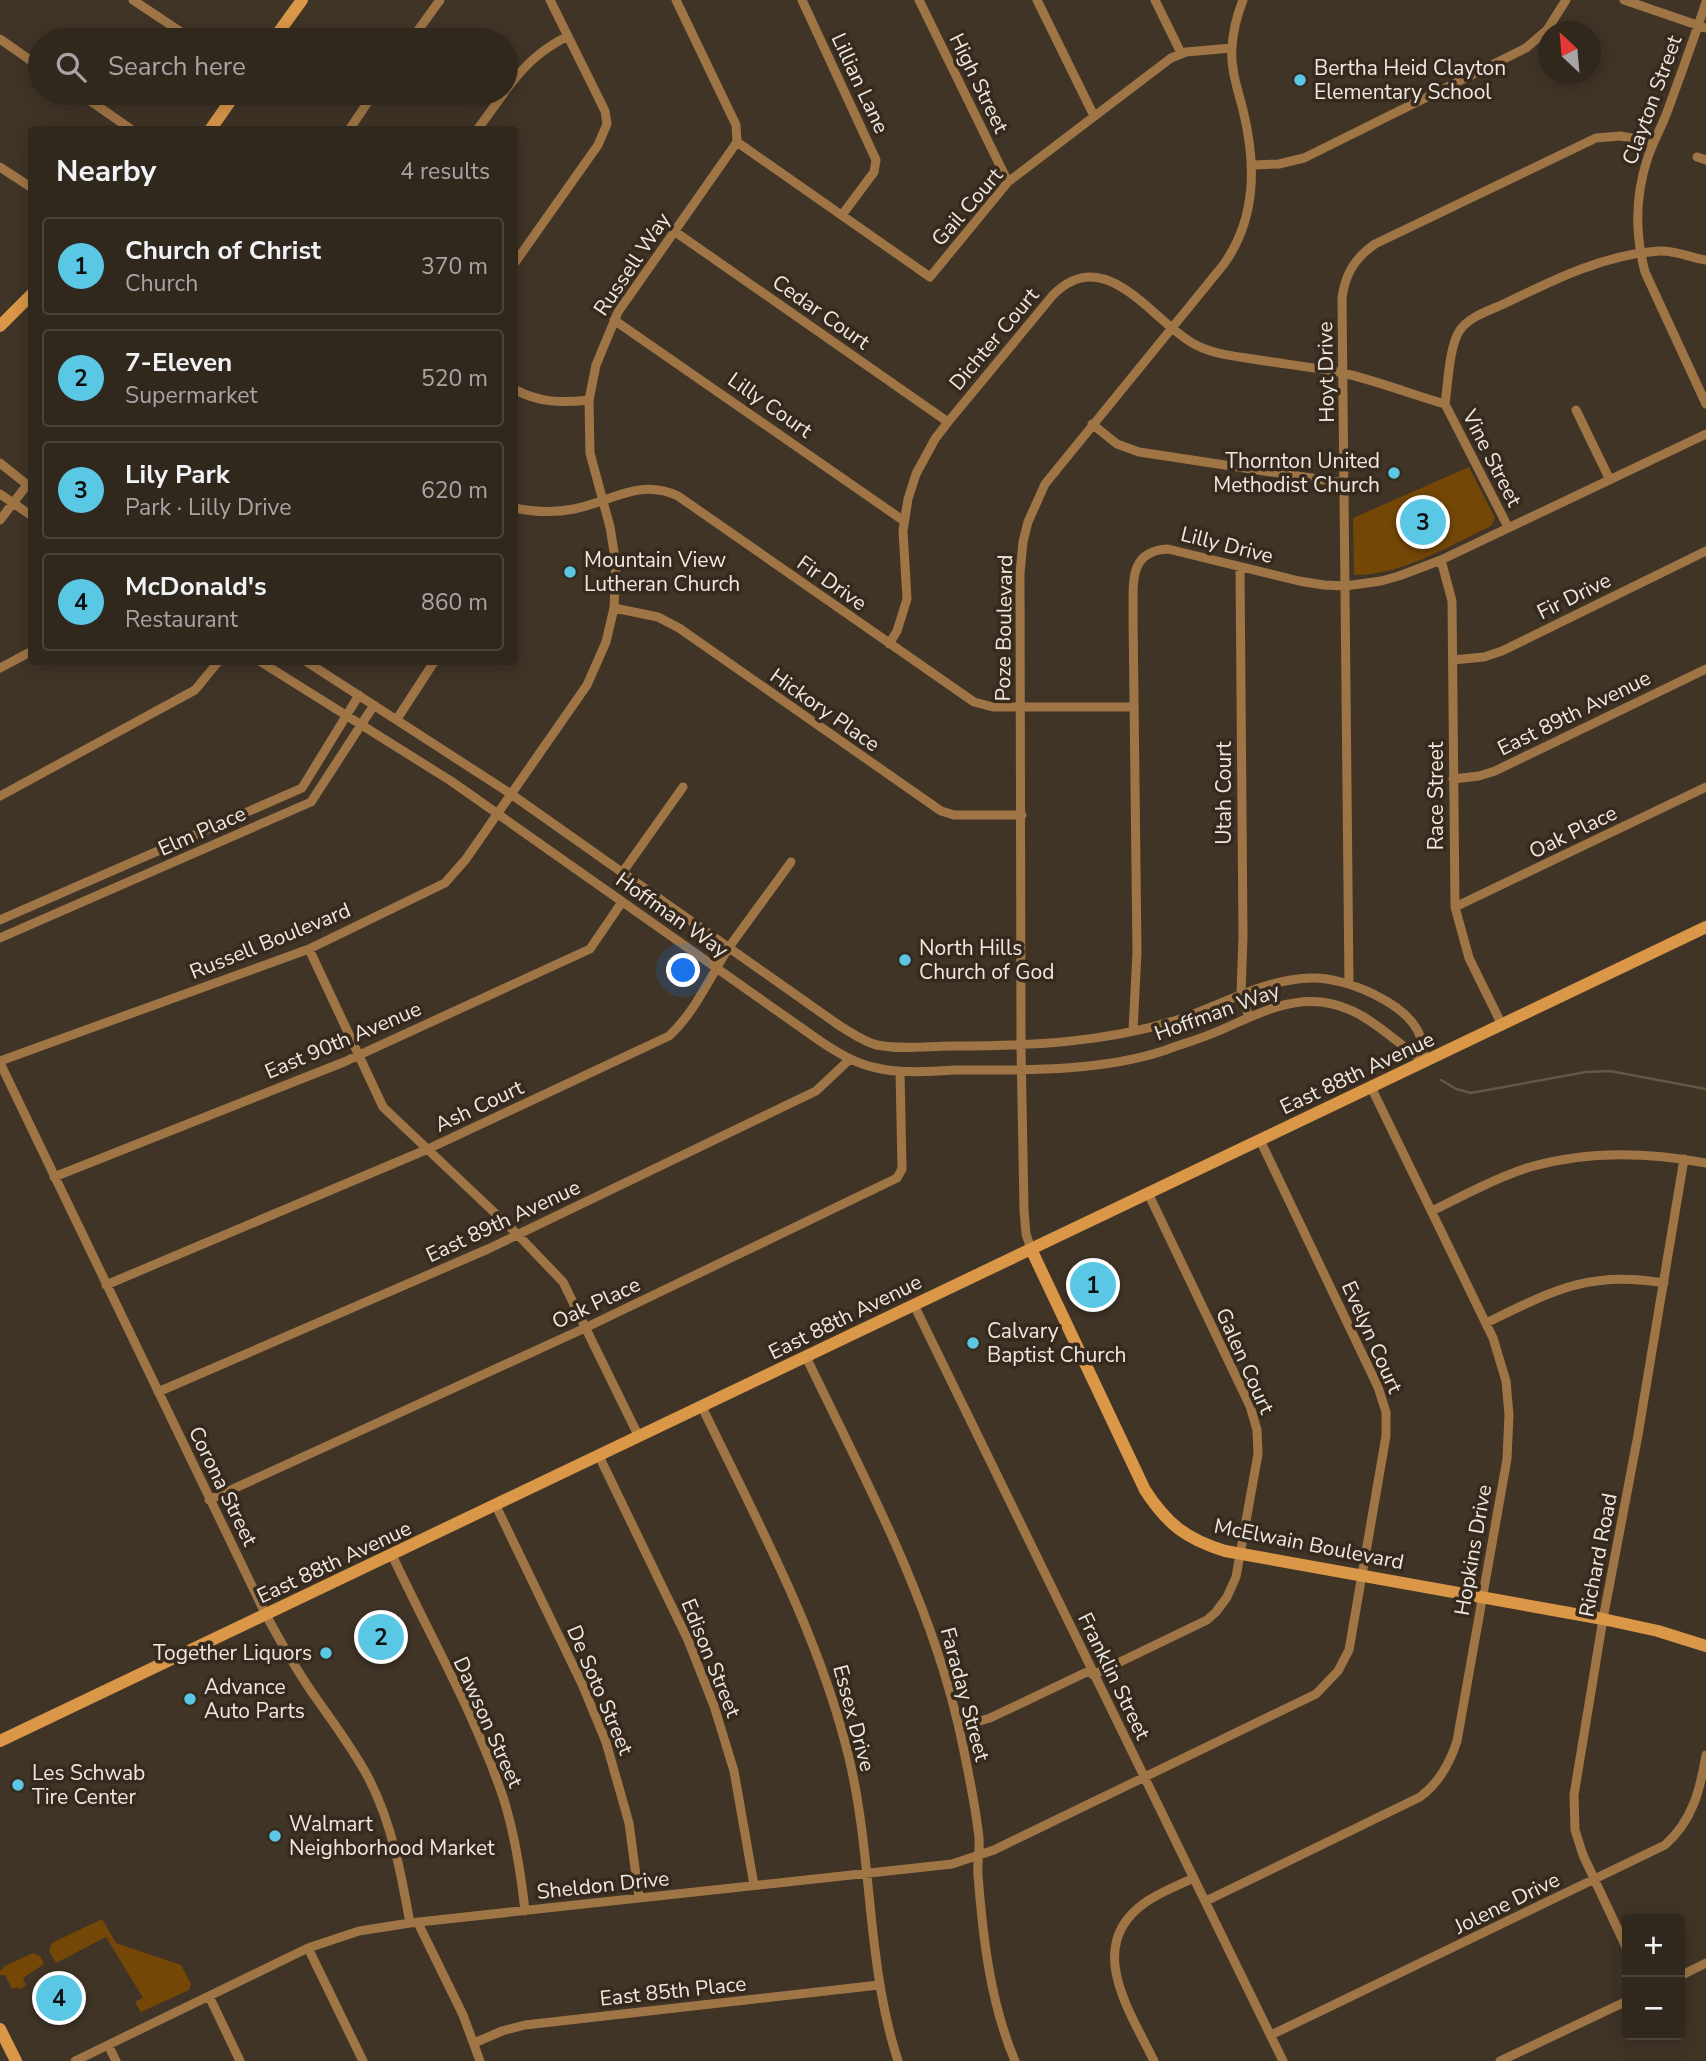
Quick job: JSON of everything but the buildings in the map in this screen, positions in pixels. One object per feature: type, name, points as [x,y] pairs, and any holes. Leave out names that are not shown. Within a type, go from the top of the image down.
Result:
[{"type":"main road","points":[[282,28],[302,0]]},
{"type":"main road","points":[[213,126],[228,105]]},
{"type":"main road","points":[[3,319],[28,297]]},
{"type":"main road","name":"East 88th Avenue","points":[[0,1741],[1706,927]]},
{"type":"main road","name":"McElwain Boulevard","points":[[1031,1249],[1145,1490],[1154,1505],[1178,1530],[1206,1545],[1240,1553],[1603,1619],[1658,1631],[1706,1646]]},
{"type":"main road","points":[[0,2029],[16,2061]]},
{"type":"street","points":[[133,0],[175,28]]},
{"type":"street","points":[[420,28],[440,0]]},
{"type":"street","points":[[518,258],[598,145],[607,124],[605,111],[550,0]]},
{"type":"street","points":[[676,0],[736,125],[737,142]]},
{"type":"street","name":"Lillian Lane","points":[[802,0],[876,160],[874,172],[842,215]]},
{"type":"street","name":"High Street","points":[[919,0],[1007,182]]},
{"type":"street","points":[[1037,0],[1094,116]]},
{"type":"street","points":[[1156,0],[1181,53],[1232,48]]},
{"type":"street","name":"Poze Boulevard","points":[[1031,1249],[1026,1234],[1024,1210],[1021,1046],[1020,573],[1023,542],[1032,510],[1045,484],[1224,264],[1237,240],[1247,215],[1253,165],[1247,126],[1236,85],[1232,48],[1243,0]]},
{"type":"street","points":[[1253,165],[1279,164],[1304,158],[1526,48],[1547,30],[1566,0]]},
{"type":"street","points":[[1624,0],[1702,27]]},
{"type":"street","name":"Clayton Street","points":[[1706,2],[1702,27],[1654,142],[1641,182],[1637,208],[1640,253],[1653,294],[1706,404]]},
{"type":"street","points":[[518,76],[532,58],[568,36]]},
{"type":"street","points":[[0,39],[28,58]]},
{"type":"street","name":"Gail Court","points":[[737,142],[930,276],[1007,182],[1181,53]]},
{"type":"street","points":[[96,105],[125,126]]},
{"type":"street","points":[[352,126],[366,105]]},
{"type":"street","points":[[480,126],[495,105]]},
{"type":"street","name":"Hoyt Drive","points":[[1349,983],[1343,289],[1353,265],[1375,244],[1595,138],[1620,136],[1654,142]]},
{"type":"street","name":"Russell Way","points":[[511,794],[587,685],[606,642],[614,608],[614,543],[590,453],[588,433],[589,400],[596,365],[614,320],[737,142]]},
{"type":"street","points":[[0,167],[28,185]]},
{"type":"street","name":"Cedar Court","points":[[674,231],[948,422]]},
{"type":"street","points":[[1445,404],[1455,339],[1469,322],[1581,268],[1640,253],[1670,251],[1706,260]]},
{"type":"street","name":"Dichter Court","points":[[889,645],[897,631],[907,599],[904,522],[916,474],[925,455],[948,422],[1053,295],[1069,283],[1089,277],[1112,281],[1196,345],[1225,355],[1343,374],[1445,404]]},
{"type":"street","name":"Lilly Court","points":[[614,320],[904,522]]},
{"type":"street","points":[[518,391],[544,401],[565,403],[589,400]]},
{"type":"street","name":"Vine Street","points":[[1445,404],[1508,527]]},
{"type":"street","points":[[1576,410],[1609,478]]},
{"type":"street","points":[[1092,424],[1117,444],[1139,452],[1344,483]]},
{"type":"street","name":"Lilly Drive","points":[[1133,1031],[1137,951],[1134,572],[1139,561],[1151,552],[1168,549],[1299,581],[1345,586],[1399,576],[1441,560],[1706,434]]},
{"type":"street","points":[[0,463],[28,486]]},
{"type":"street","points":[[0,520],[28,488]]},
{"type":"street","name":"Fir Drive","points":[[518,508],[547,512],[571,510],[644,488],[658,488],[678,496],[974,702],[993,708],[1133,707]]},
{"type":"street","points":[[0,494],[28,514]]},
{"type":"street","name":"Fir Drive","points":[[1453,660],[1484,657],[1502,651],[1706,551]]},
{"type":"street","name":"Race Street","points":[[1441,560],[1452,601],[1455,908],[1469,958],[1502,1025]]},
{"type":"street","name":"Utah Court","points":[[1240,566],[1243,936],[1241,993],[1249,1017]]},
{"type":"street","name":"Hickory Place","points":[[614,608],[658,617],[670,623],[941,811],[954,815],[1022,815]]},
{"type":"street","points":[[0,668],[28,653]]},
{"type":"street","points":[[0,796],[195,690],[216,665]]},
{"type":"street","name":"Hoffman Way","points":[[266,665],[451,780],[820,1041],[850,1059],[874,1068],[900,1071],[1022,1069],[1136,1058],[1213,1033],[1279,1005],[1300,1002],[1321,1002],[1357,1012],[1376,1023],[1401,1046],[1425,1062]]},
{"type":"street","name":"Hoffman Way","points":[[312,665],[511,794],[840,1026],[875,1045],[1021,1046],[1079,1041],[1180,1019],[1280,980],[1317,977],[1349,983],[1376,995],[1410,1022],[1420,1034],[1425,1062]]},
{"type":"street","points":[[397,719],[432,665]]},
{"type":"street","name":"East 89th Avenue","points":[[1453,779],[1479,776],[1503,767],[1706,669]]},
{"type":"street","name":"Elm Place","points":[[0,920],[302,788],[359,695]]},
{"type":"street","name":"Elm Place","points":[[0,938],[311,802],[374,705]]},
{"type":"street","points":[[622,873],[683,787]]},
{"type":"street","name":"Oak Place","points":[[1455,908],[1706,787]]},
{"type":"street","name":"Russell Boulevard","points":[[0,1062],[309,949],[445,883],[466,859],[511,794]]},
{"type":"street","name":"Ash Court","points":[[106,1285],[428,1149],[669,1036],[680,1026],[729,949],[791,862]]},
{"type":"street","name":"East 90th Avenue","points":[[54,1177],[358,1056],[590,948],[622,902]]},
{"type":"street","points":[[309,949],[383,1107],[519,1235],[563,1282],[639,1437]]},
{"type":"street","name":"East 89th Avenue","points":[[158,1392],[519,1235],[816,1091],[850,1059]]},
{"type":"street","name":"Corona Street","points":[[0,1062],[266,1615],[291,1661],[369,1779],[391,1832],[414,1923],[457,2003],[480,2061]]},
{"type":"street","name":"Oak Place","points":[[209,1500],[585,1328],[897,1178],[902,1169],[900,1071]]},
{"type":"street","name":"Hopkins Drive","points":[[1206,1901],[1405,1806],[1430,1790],[1446,1768],[1457,1741],[1509,1440],[1506,1381],[1486,1323],[1371,1087]]},
{"type":"street","name":"Evelyn Court","points":[[1144,1777],[1300,1703],[1326,1685],[1338,1671],[1349,1650],[1387,1418],[1382,1398],[1260,1140]]},
{"type":"street","points":[[1432,1211],[1507,1176],[1559,1160],[1615,1154],[1706,1163]]},
{"type":"street","name":"Richard Road","points":[[1622,1939],[1578,1842],[1573,1804],[1684,1159]]},
{"type":"street","name":"Galen Court","points":[[958,1727],[990,1718],[1187,1631],[1216,1612],[1227,1597],[1236,1577],[1258,1454],[1254,1419],[1148,1193]]},
{"type":"street","points":[[1486,1323],[1549,1292],[1582,1282],[1619,1278],[1664,1283]]},
{"type":"street","name":"Franklin Street","points":[[914,1305],[1283,2061]]},
{"type":"street","name":"Faraday Street","points":[[806,1357],[913,1584],[936,1649],[972,1789],[990,1976],[998,2011],[1015,2061]]},
{"type":"street","name":"Essex Drive","points":[[702,1407],[805,1621],[820,1660],[849,1759],[863,1830],[879,1985],[887,2027],[898,2061]]},
{"type":"street","name":"Edison Street","points":[[599,1456],[688,1640],[715,1706],[736,1782],[754,1885]]},
{"type":"street","name":"De Soto Street","points":[[496,1506],[582,1684],[606,1742],[629,1823],[639,1898]]},
{"type":"street","name":"Dawson Street","points":[[392,1555],[473,1721],[494,1771],[515,1845],[525,1911]]},
{"type":"street","name":"Jolene Drive","points":[[1271,2035],[1665,1845],[1678,1833],[1693,1810],[1706,1755]]},
{"type":"street","name":"Sheldon Drive","points":[[75,2061],[308,1948],[359,1931],[952,1864],[978,1857],[1144,1777]]},
{"type":"street","points":[[1154,2061],[1115,1976],[1114,1949],[1121,1929],[1140,1907],[1194,1878]]},
{"type":"street","points":[[308,1948],[362,2061]]},
{"type":"street","points":[[1685,1974],[1706,1963]]},
{"type":"street","name":"East 85th Place","points":[[474,2043],[524,2025],[879,1985]]},
{"type":"street","points":[[209,1996],[240,2061]]},
{"type":"street","points":[[1500,2061],[1622,2003]]},
{"type":"street","points":[[108,2045],[116,2061]]},
{"type":"shaded area","points":[[1469,467],[1495,518],[1491,526],[1407,565],[1372,574],[1354,575],[1353,518]]},
{"type":"shaded area","points":[[102,1919],[116,1943],[181,1965],[191,1984],[189,1990],[141,2012],[135,2002],[143,1998],[106,1937],[56,1963],[49,1951],[52,1943]]},
{"type":"shaded area","points":[[33,1953],[40,1956],[44,1964],[23,1978],[26,1985],[21,1989],[12,1989],[5,1975],[0,1975],[0,1971]]},
{"type":"waterway","points":[[1441,1080],[1456,1089],[1471,1093],[1586,1072],[1610,1071],[1706,1089]]},
{"type":"place","name":"Bertha Heid Clayton Elementary School","points":[[1300,80]]},
{"type":"place","name":"Thornton United Methodist Church","points":[[1394,473]]},
{"type":"place","name":"Lily Park","points":[[1423,522]]},
{"type":"place","name":"Mountain View Lutheran Church","points":[[570,572]]},
{"type":"place","name":"North Hills Church of God","points":[[905,960]]},
{"type":"place","name":"Church of Christ","points":[[1093,1285]]},
{"type":"place","name":"Calvary Baptist Church","points":[[973,1343]]},
{"type":"place","name":"7-Eleven","points":[[381,1637]]},
{"type":"place","name":"Together Liquors","points":[[326,1653]]},
{"type":"place","name":"Advance Auto Parts","points":[[190,1699]]},
{"type":"place","name":"Les Schwab Tire Center","points":[[18,1785]]},
{"type":"place","name":"Walmart Neighborhood Market","points":[[275,1836]]},
{"type":"place","name":"McDonald's","points":[[59,1998]]}]
